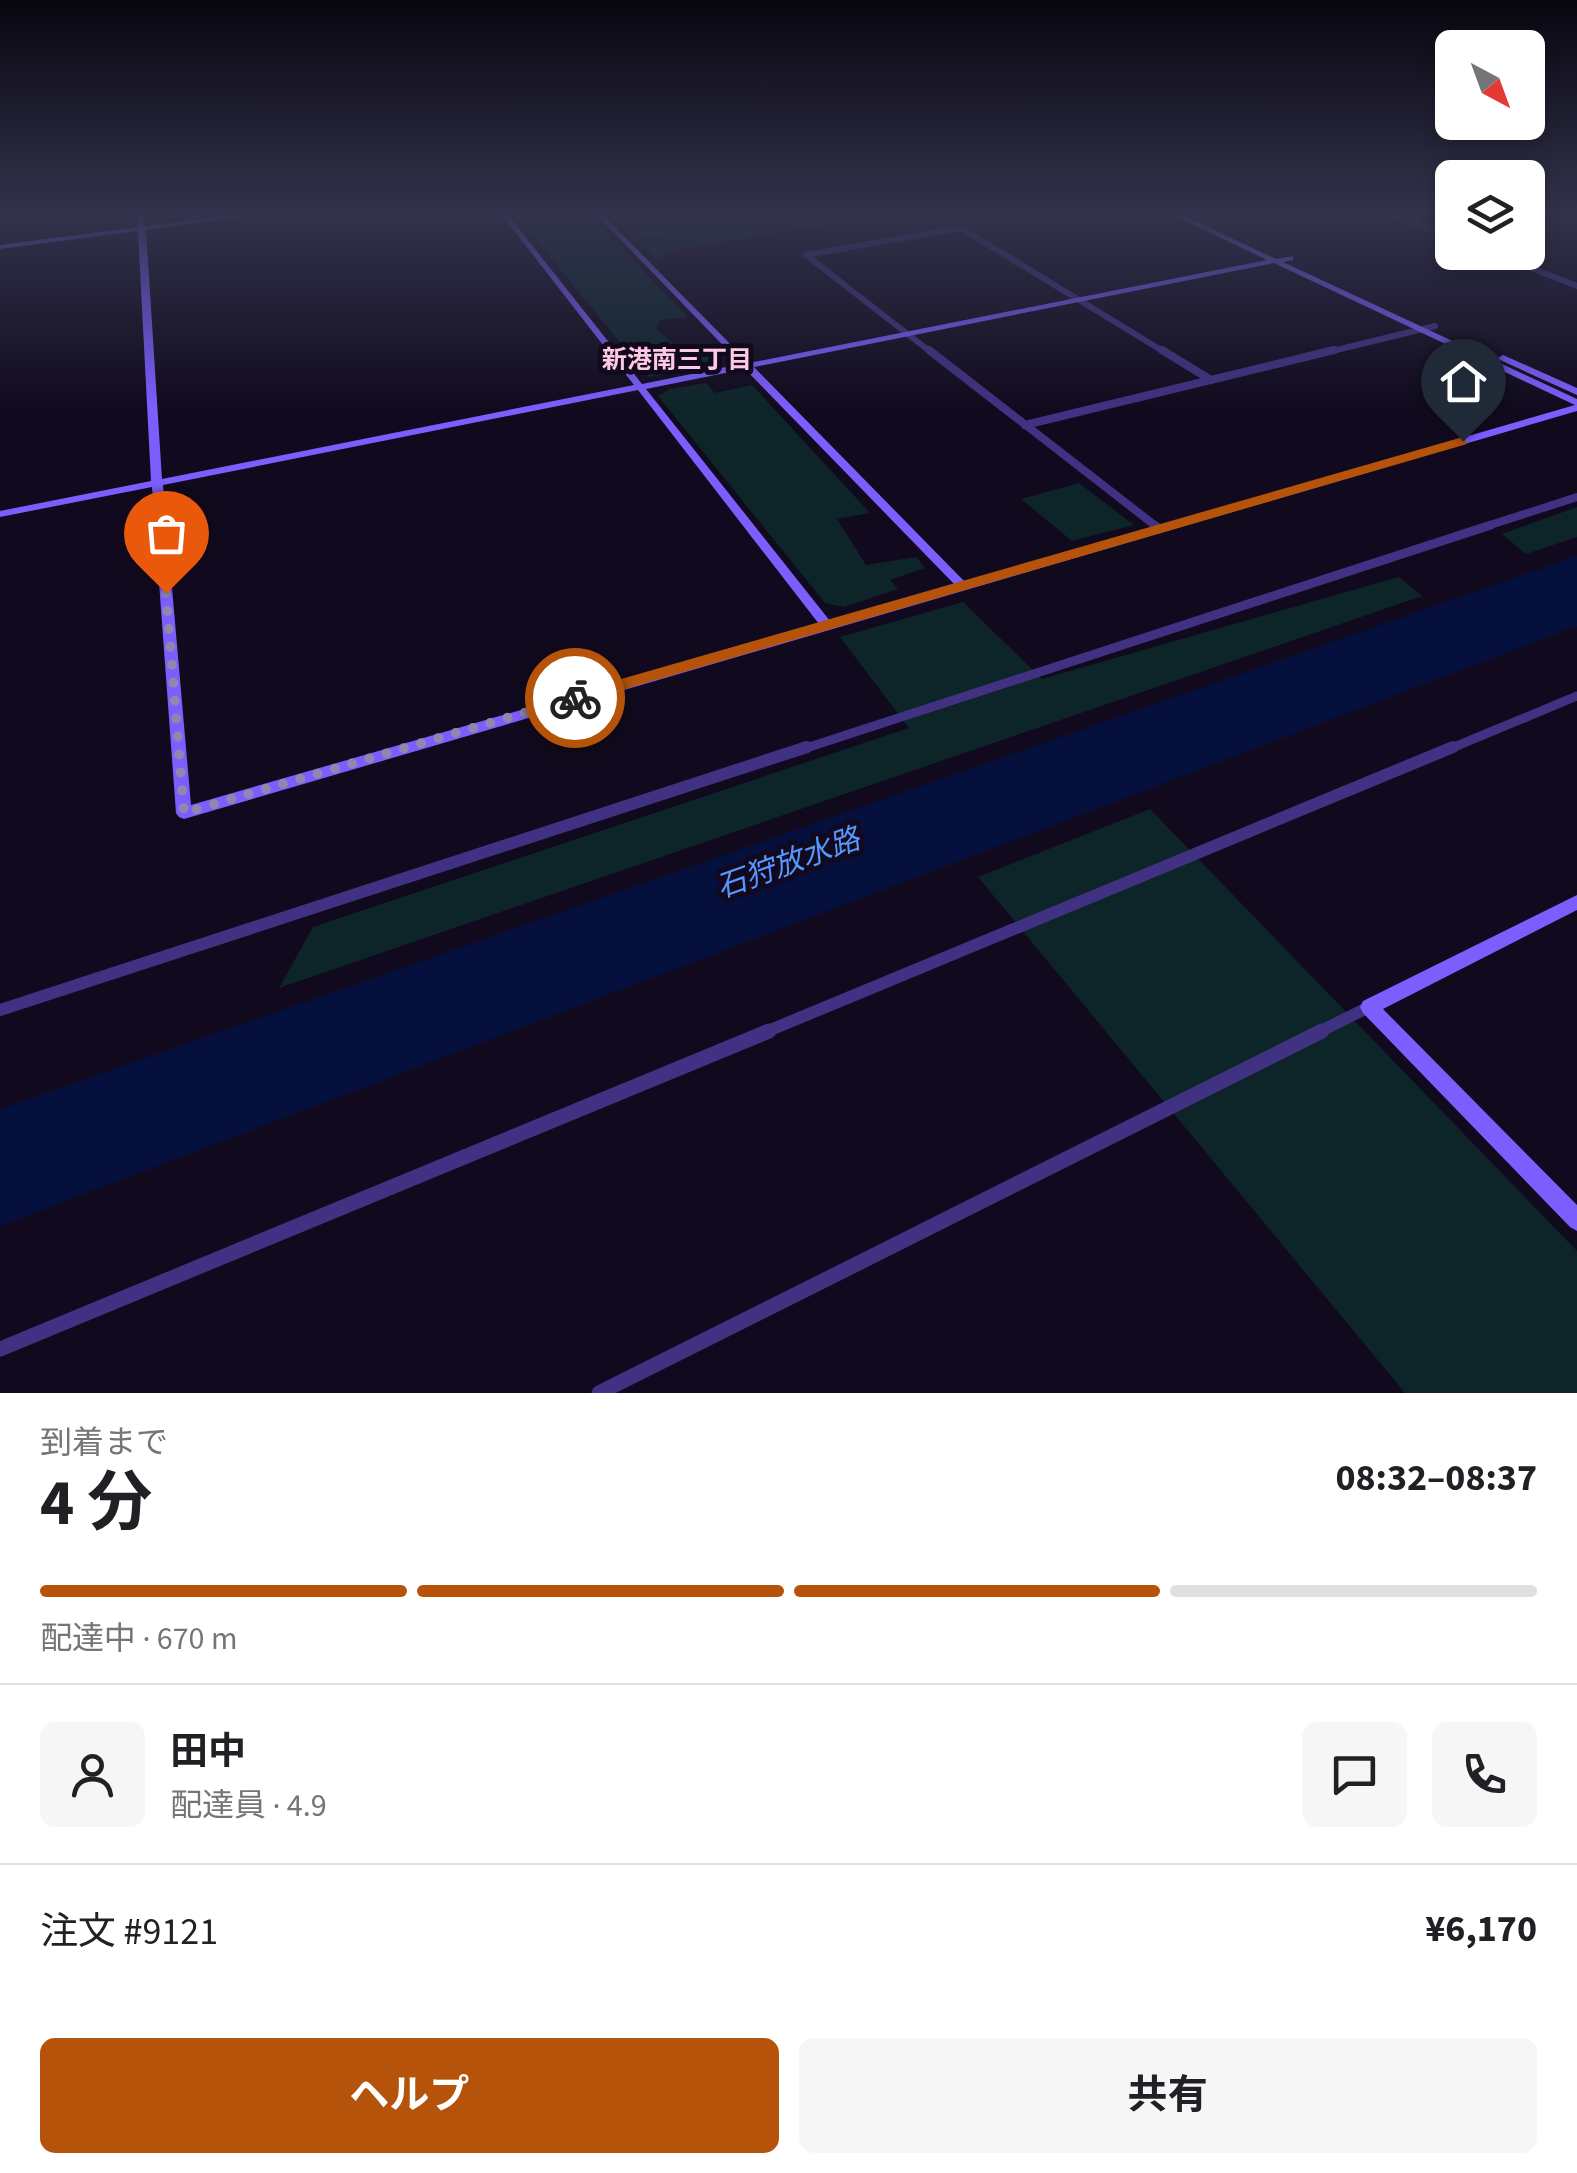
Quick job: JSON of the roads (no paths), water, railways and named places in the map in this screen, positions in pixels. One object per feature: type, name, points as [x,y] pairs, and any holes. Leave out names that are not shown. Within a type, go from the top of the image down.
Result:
[{"type":"street","points":[[145,280],[157,483],[184,813],[1577,406]]},
{"type":"street","points":[[557,280],[826,624]]},
{"type":"street","points":[[664,280],[962,584]]},
{"type":"street","points":[[838,280],[1158,528]]},
{"type":"street","points":[[1047,280],[1211,380]]},
{"type":"street","points":[[0,514],[1183,280]]},
{"type":"street","points":[[1314,280],[1577,406]]},
{"type":"street","points":[[1337,280],[1577,392]]},
{"type":"street","points":[[1025,424],[1435,326]]},
{"type":"street","points":[[0,1010],[1577,497]]},
{"type":"street","points":[[0,1350],[1577,696]]},
{"type":"street","points":[[599,1393],[1577,902]]},
{"type":"street","points":[[1369,1007],[1577,1220]]},
{"type":"water","name":"石狩放水路","points":[[1577,556],[1577,626],[0,1226],[0,1109]]},
{"type":"district","name":"新港南三丁目","points":[[677,359]]}]
